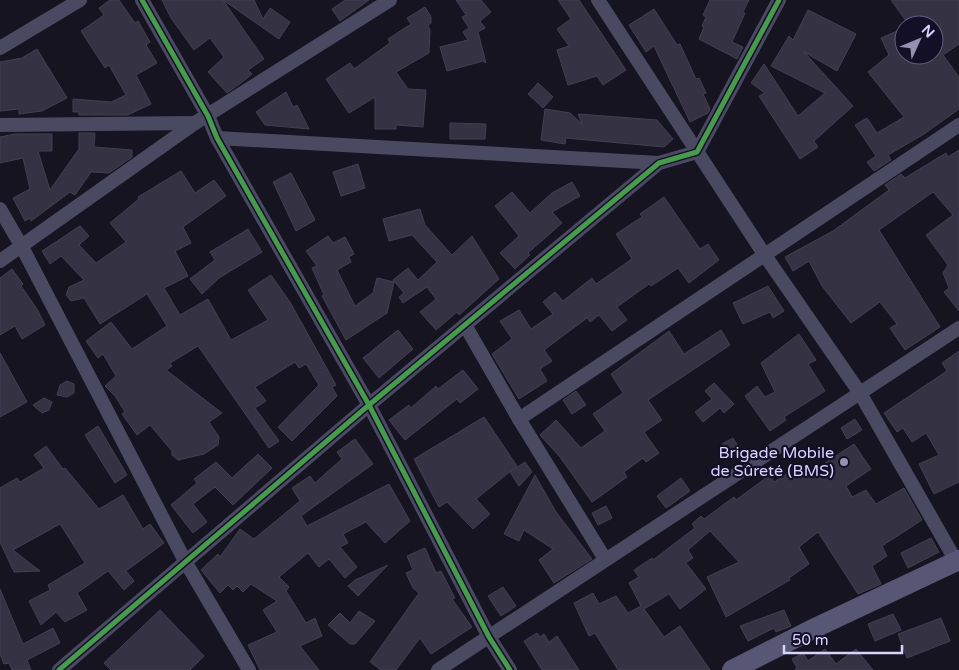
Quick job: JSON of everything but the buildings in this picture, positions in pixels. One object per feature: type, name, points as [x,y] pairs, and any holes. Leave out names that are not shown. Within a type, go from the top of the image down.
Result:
[{"type":"main road","points":[[732,670],[817,626],[958,561]]},
{"type":"street","points":[[0,48],[80,0]]},
{"type":"street","points":[[142,0],[208,116],[217,138],[369,405],[489,637],[510,670]]},
{"type":"street","points":[[0,261],[195,123],[390,0]]},
{"type":"street","points":[[598,0],[764,254],[860,393],[958,561]]},
{"type":"street","points":[[217,138],[659,163],[697,152],[779,0]]},
{"type":"street","points":[[0,125],[195,123]]},
{"type":"street","points":[[519,419],[959,125]]},
{"type":"street","points":[[59,670],[369,405],[659,163]]},
{"type":"street","points":[[0,209],[22,247],[185,561],[249,670]]},
{"type":"street","points":[[465,325],[519,419],[605,559]]},
{"type":"street","points":[[438,670],[959,328]]},
{"type":"cycle path","points":[[142,0],[208,116],[217,138],[369,405],[489,637],[510,670]]},
{"type":"cycle path","points":[[59,670],[369,405],[659,163],[697,152],[779,0]]},
{"type":"place","name":"Brigade Mobile de Sûreté (BMS)","points":[[844,462]]}]
